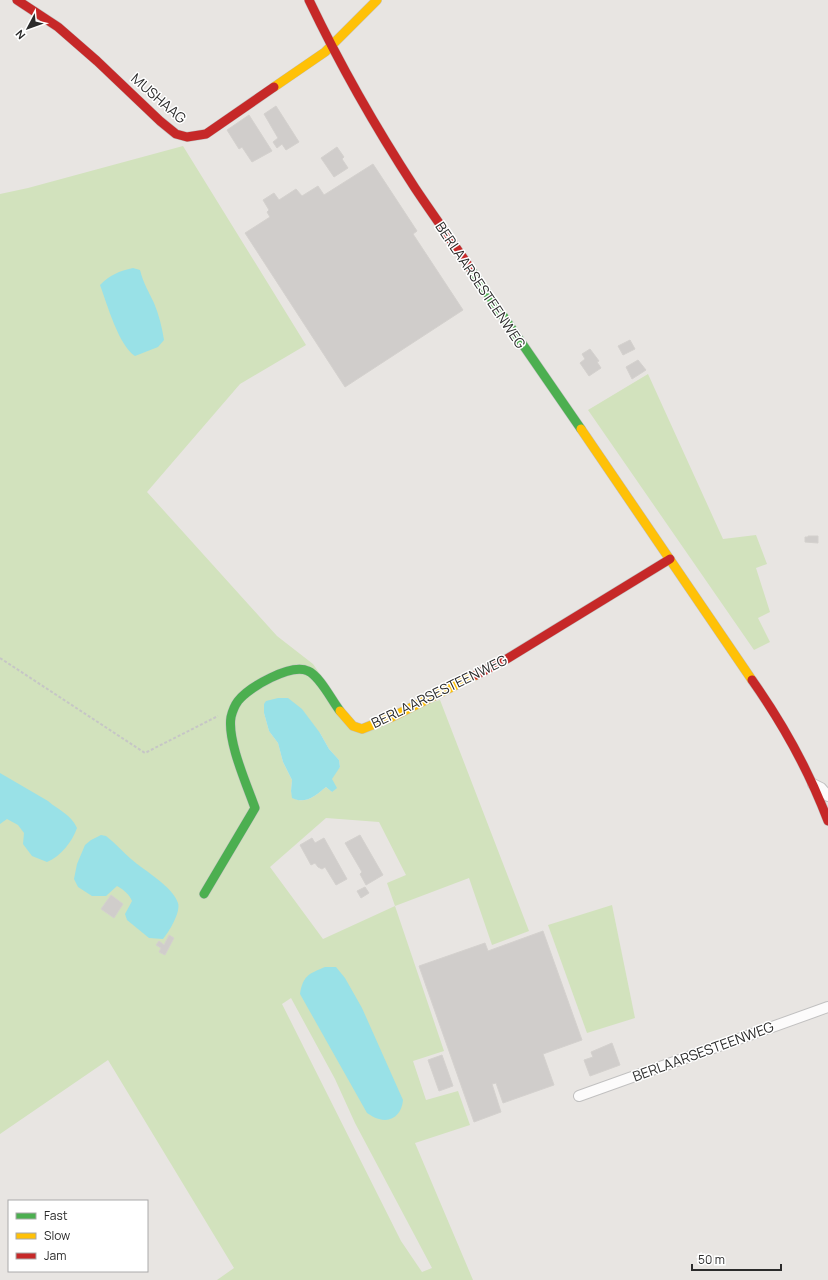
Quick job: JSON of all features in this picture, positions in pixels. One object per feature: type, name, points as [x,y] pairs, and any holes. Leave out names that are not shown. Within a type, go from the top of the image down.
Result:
[{"type":"street","name":"MUSHAAG","points":[[17,0],[58,27],[97,61],[160,121],[176,134],[187,137],[206,134],[331,46],[377,0]]},
{"type":"street","name":"BERLAARSESTEENWEG","points":[[309,0],[331,46],[365,106],[415,187],[670,559],[778,720],[813,784],[828,821]]},
{"type":"street","name":"BERLAARSESTEENWEG","points":[[204,894],[255,808],[234,748],[230,730],[231,716],[238,701],[253,688],[267,679],[288,671],[302,669],[309,671],[317,678],[342,715],[353,726],[362,729],[392,717],[505,660],[670,559]]},
{"type":"street","name":"BERLAARSESTEENWEG","points":[[813,784],[821,788],[828,796]]},
{"type":"street","name":"BERLAARSESTEENWEG","points":[[579,1096],[828,1007]]},
{"type":"path","points":[[0,658],[145,753],[235,708]]},
{"type":"green space","points":[[183,146],[306,345],[240,384],[147,492],[277,636],[313,664],[353,722],[361,725],[440,700],[529,931],[492,945],[469,878],[395,906],[444,1051],[413,1061],[426,1100],[458,1091],[470,1125],[415,1143],[473,1280],[217,1280],[234,1268],[108,1060],[0,1134],[0,194],[28,188]],"holes":[[[264,713],[320,733],[329,749],[339,760],[340,767],[332,776],[332,792],[326,787],[315,796],[307,800],[298,800],[293,798],[291,791],[292,780],[283,762],[278,743],[269,731]],[[326,818],[379,822],[406,875],[387,883],[395,906],[323,939],[270,867]],[[291,998],[335,1079],[355,1123],[432,1268],[422,1272],[401,1241],[282,1004]]]},
{"type":"green space","points":[[648,374],[723,539],[756,535],[767,564],[756,568],[770,612],[758,618],[770,642],[754,650],[588,410]]},
{"type":"green space","points":[[612,905],[635,1018],[587,1033],[548,925]]},
{"type":"water","points":[[133,268],[140,270],[154,303],[164,340],[158,347],[135,356],[129,351],[119,334],[100,285],[115,274]]},
{"type":"water","points":[[278,698],[288,698],[302,709],[320,733],[329,749],[339,760],[340,767],[332,779],[337,788],[332,792],[326,787],[315,796],[306,800],[297,800],[292,798],[292,780],[283,762],[278,743],[269,731],[264,713],[264,704],[266,701]]},
{"type":"water","points":[[0,773],[48,801],[68,816],[74,823],[77,828],[72,838],[57,856],[47,862],[32,856],[23,844],[24,833],[18,825],[7,819],[0,824]]},
{"type":"water","points":[[101,835],[106,836],[131,859],[165,885],[175,897],[178,903],[178,911],[171,927],[163,939],[149,938],[127,920],[125,914],[132,901],[128,894],[117,886],[106,896],[92,896],[78,887],[74,879],[77,864],[85,845]]},
{"type":"water","points":[[325,967],[336,967],[345,978],[362,1008],[403,1100],[399,1113],[389,1120],[379,1119],[367,1113],[300,994],[301,988],[307,976]]},
{"type":"building","points":[[276,106],[299,142],[286,150],[282,144],[277,148],[273,142],[278,138],[264,114]]},
{"type":"building","points":[[249,115],[272,151],[252,162],[242,147],[239,149],[227,130]]},
{"type":"building","points":[[337,147],[344,157],[342,159],[348,168],[334,177],[321,158]]},
{"type":"building","points":[[373,164],[417,231],[413,234],[463,310],[345,387],[245,233],[270,217],[267,212],[269,210],[263,200],[274,193],[279,200],[296,189],[302,196],[318,186],[324,195]]},
{"type":"building","points":[[630,340],[635,349],[623,355],[618,346]]},
{"type":"building","points":[[590,349],[599,361],[597,362],[601,368],[589,376],[580,363],[585,359],[582,354]]},
{"type":"building","points":[[638,360],[646,370],[632,379],[626,367]]},
{"type":"building","points":[[818,536],[818,543],[805,542],[805,537]]},
{"type":"building","points":[[360,835],[383,875],[366,885],[360,874],[362,872],[345,843]]},
{"type":"building","points":[[312,838],[315,843],[324,838],[347,879],[336,885],[325,867],[322,869],[315,863],[311,865],[300,845]]},
{"type":"building","points":[[365,887],[369,893],[361,898],[357,891]]},
{"type":"building","points":[[111,895],[123,904],[114,918],[101,909]]},
{"type":"building","points":[[543,931],[582,1040],[543,1054],[554,1085],[503,1103],[496,1083],[492,1084],[501,1112],[474,1122],[419,966],[485,943],[488,951]]},
{"type":"building","points":[[169,935],[174,938],[165,955],[159,952],[161,948],[156,945],[159,941],[164,945]]},
{"type":"building","points":[[612,1043],[620,1065],[590,1076],[584,1060],[593,1057],[591,1052]]},
{"type":"building","points":[[442,1055],[453,1086],[439,1091],[428,1060]]},
{"type":"traffic: fast","points":[[470,268],[581,429]]},
{"type":"traffic: fast","points":[[204,894],[255,808],[238,763],[232,738],[231,717],[238,701],[243,695],[260,683],[281,673],[301,669],[308,671],[317,678],[340,711]]},
{"type":"traffic: slow","points":[[274,87],[325,52],[377,0]]},
{"type":"traffic: slow","points":[[581,429],[752,680]]},
{"type":"traffic: slow","points":[[340,711],[353,726],[362,729],[392,717],[476,675]]},
{"type":"traffic: jam","points":[[17,0],[58,27],[176,134],[187,137],[206,134],[274,87]]},
{"type":"traffic: jam","points":[[309,0],[359,96],[386,142],[415,188],[470,268]]},
{"type":"traffic: jam","points":[[476,675],[505,660],[670,559]]},
{"type":"traffic: jam","points":[[752,680],[785,731],[804,766],[828,821]]}]
